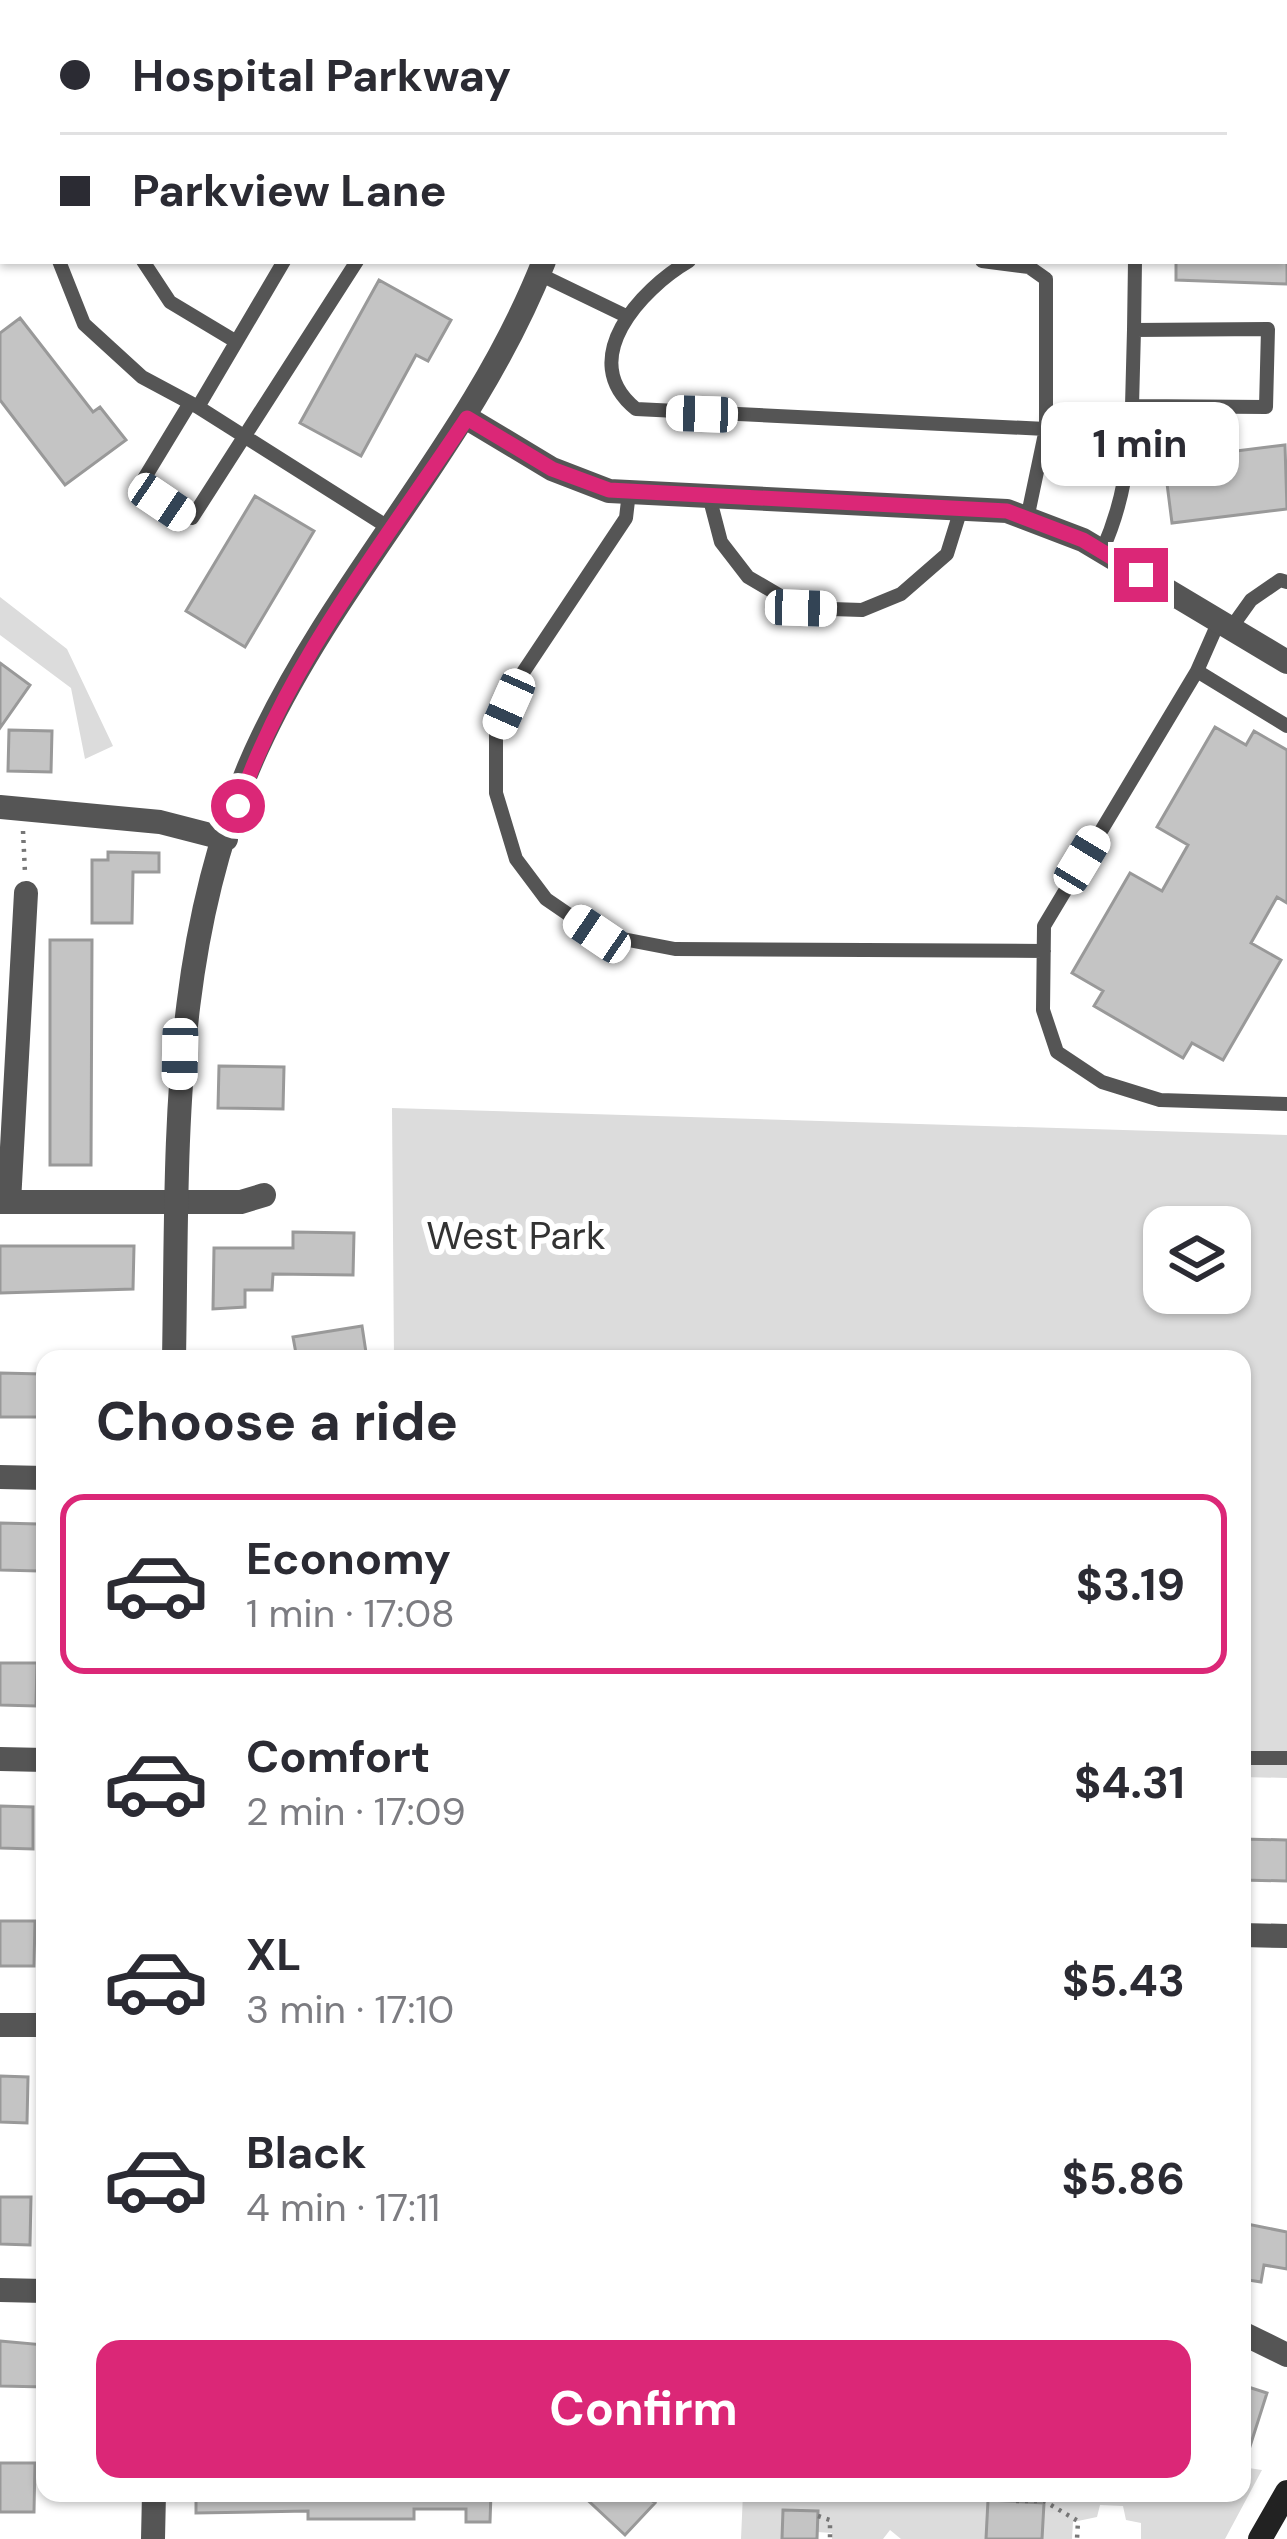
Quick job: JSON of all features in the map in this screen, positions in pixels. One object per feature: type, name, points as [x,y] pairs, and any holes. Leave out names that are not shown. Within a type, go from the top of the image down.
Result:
[{"type":"main road","points":[[1260,2539],[1287,2492]]},
{"type":"street","points":[[175,1350],[180,1054],[195,942],[226,839],[261,738],[310,650],[467,418],[521,320],[542,267]]},
{"type":"street","points":[[467,418],[552,469],[609,490],[1007,511],[1102,551],[1287,662]]},
{"type":"street","points":[[11,807],[160,822],[226,839]]},
{"type":"street","points":[[26,892],[4,1202],[241,1202],[264,1195]]},
{"type":"street","points":[[0,1477],[36,1478]]},
{"type":"street","points":[[0,1759],[36,1760]]},
{"type":"street","points":[[1251,1935],[1287,1936]]},
{"type":"street","points":[[0,2025],[36,2025]]},
{"type":"street","points":[[0,2290],[36,2291]]},
{"type":"street","points":[[1251,2337],[1287,2355]]},
{"type":"street","points":[[153,2539],[154,2502]]},
{"type":"lane","points":[[60,264],[85,324],[142,377],[393,530]]},
{"type":"lane","points":[[145,264],[170,302],[235,341]]},
{"type":"lane","points":[[282,264],[139,487],[185,518],[198,514],[355,264]]},
{"type":"lane","points":[[683,264],[653,282],[626,316],[612,374],[618,394],[636,409],[1046,430]]},
{"type":"lane","points":[[1005,264],[1028,267],[1046,279],[1046,430],[1027,518]]},
{"type":"lane","points":[[1102,551],[1128,478],[1135,264]]},
{"type":"lane","points":[[542,267],[626,316]]},
{"type":"lane","points":[[1132,406],[1266,407],[1268,329],[1134,330]]},
{"type":"lane","points":[[629,492],[626,518],[522,674],[496,733],[496,793],[515,859],[546,899],[597,934],[675,950],[1044,951]]},
{"type":"lane","points":[[709,496],[721,542],[748,577],[801,608],[862,610],[901,594],[947,554],[961,509]]},
{"type":"lane","points":[[1287,582],[1280,580],[1251,600],[1225,625],[1044,926],[1043,1010],[1057,1052],[1102,1082],[1160,1100],[1287,1104]]},
{"type":"lane","points":[[1197,671],[1287,726]]},
{"type":"lane","points":[[1251,1758],[1287,1758]]},
{"type":"path","points":[[11,807],[26,892]]},
{"type":"path","points":[[1046,2502],[1078,2521],[1077,2539]]},
{"type":"path","points":[[818,2516],[830,2520],[830,2539]]},
{"type":"green space","points":[[0,597],[67,649],[113,746],[85,759],[71,688],[0,635]]},
{"type":"green space","name":"West Park","points":[[392,1108],[1287,1135],[1287,1778],[1251,1777],[1251,1350],[394,1350]]},
{"type":"green space","points":[[1251,2468],[1262,2470],[1251,2491]]},
{"type":"green space","points":[[743,2502],[989,2502],[986,2539],[901,2539],[890,2530],[883,2539],[832,2539],[832,2533],[817,2532],[818,2511],[784,2510],[782,2539],[741,2539]]},
{"type":"green space","points":[[1026,2502],[1245,2502],[1225,2539],[1141,2539],[1141,2523],[1126,2520],[1123,2506],[1100,2505],[1097,2517],[1073,2522],[1072,2539],[1042,2539],[1044,2503]]},
{"type":"building","points":[[1176,264],[1287,264],[1287,284],[1176,280]]},
{"type":"building","points":[[379,280],[451,320],[428,361],[416,355],[361,456],[300,423]]},
{"type":"building","points":[[20,318],[93,412],[100,407],[126,440],[65,485],[0,400],[0,333]]},
{"type":"building","points":[[1285,445],[1287,509],[1172,523],[1164,460]]},
{"type":"building","points":[[255,496],[314,531],[245,647],[186,611]]},
{"type":"building","points":[[0,663],[30,685],[0,728]]},
{"type":"building","points":[[1215,727],[1246,745],[1254,731],[1287,750],[1287,903],[1277,897],[1251,943],[1281,960],[1223,1060],[1192,1043],[1183,1058],[1094,1006],[1103,991],[1072,973],[1130,873],[1162,891],[1188,845],[1157,827]]},
{"type":"building","points":[[9,730],[52,731],[51,772],[8,771]]},
{"type":"building","points":[[108,852],[159,853],[159,872],[133,872],[132,923],[92,923],[92,860],[108,860]]},
{"type":"building","points":[[50,940],[92,940],[91,1165],[50,1165]]},
{"type":"building","points":[[219,1066],[284,1067],[283,1109],[218,1108]]},
{"type":"building","points":[[293,1232],[354,1233],[353,1275],[273,1274],[272,1290],[245,1290],[245,1307],[213,1309],[214,1248],[293,1248]]},
{"type":"building","points":[[0,1246],[134,1246],[133,1289],[0,1293]]},
{"type":"building","points":[[362,1326],[366,1350],[295,1350],[293,1337]]},
{"type":"building","points":[[0,1373],[36,1374],[36,1417],[0,1417]]},
{"type":"building","points":[[0,1523],[36,1524],[36,1571],[0,1570]]},
{"type":"building","points":[[0,1663],[36,1663],[36,1706],[0,1705]]},
{"type":"building","points":[[0,1806],[33,1807],[33,1849],[0,1848]]},
{"type":"building","points":[[1251,1839],[1287,1840],[1287,1881],[1251,1880]]},
{"type":"building","points":[[0,1921],[35,1921],[34,1966],[0,1966]]},
{"type":"building","points":[[0,2076],[28,2077],[27,2123],[0,2122]]},
{"type":"building","points":[[0,2197],[31,2197],[30,2245],[0,2244]]},
{"type":"building","points":[[1251,2225],[1287,2232],[1287,2269],[1264,2265],[1261,2282],[1251,2280]]},
{"type":"building","points":[[0,2341],[36,2344],[36,2387],[0,2386]]},
{"type":"building","points":[[1251,2388],[1267,2393],[1251,2443]]},
{"type":"building","points":[[0,2463],[35,2463],[34,2512],[0,2512]]},
{"type":"building","points":[[196,2502],[491,2502],[490,2522],[466,2522],[466,2509],[414,2509],[414,2519],[308,2519],[308,2511],[196,2513]]},
{"type":"building","points":[[590,2502],[655,2503],[625,2535]]},
{"type":"building","points":[[988,2502],[1044,2503],[1042,2539],[986,2539]]},
{"type":"building","points":[[783,2510],[818,2511],[817,2539],[782,2539]]},
{"type":"route","points":[[238,806],[261,738],[310,650],[467,418],[552,469],[609,490],[1007,511],[1083,540],[1141,575]]}]
